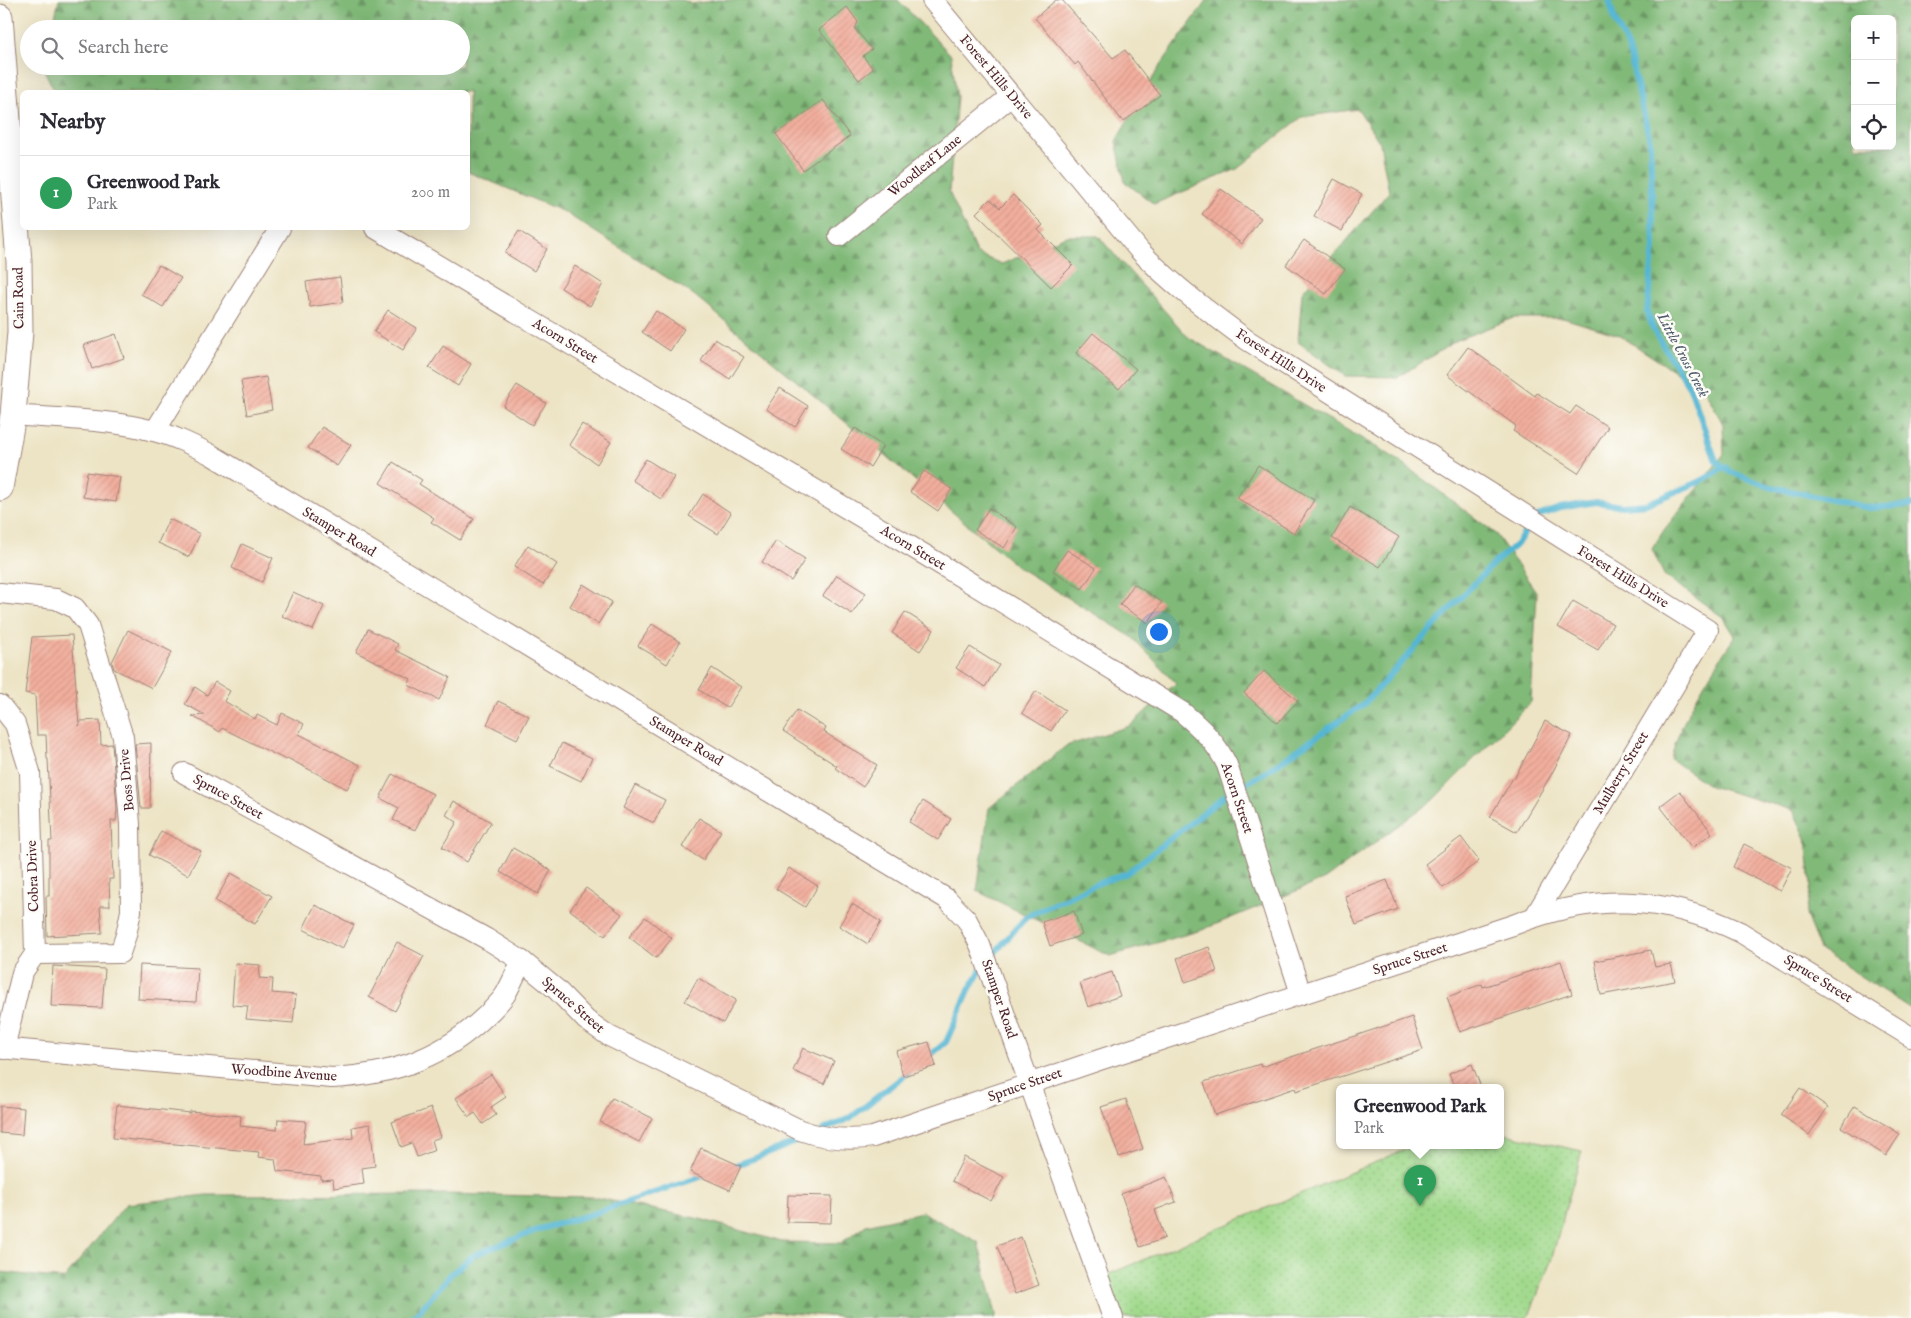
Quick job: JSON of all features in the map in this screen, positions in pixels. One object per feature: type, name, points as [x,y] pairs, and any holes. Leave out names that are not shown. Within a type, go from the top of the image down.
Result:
[{"type":"main road","name":"Cain Road","points":[[0,17],[19,262],[20,332],[13,415],[0,488]]},
{"type":"street","name":"Forest Hills Drive","points":[[932,0],[1139,250],[1158,270],[1190,298],[1247,340],[1708,630]]},
{"type":"street","name":"Woodleaf Lane","points":[[839,236],[1011,96]]},
{"type":"street","points":[[155,431],[279,230]]},
{"type":"street","name":"Acorn Street","points":[[378,230],[925,555],[1182,712],[1204,730],[1221,752],[1227,765],[1301,994]]},
{"type":"street","name":"Stamper Road","points":[[13,415],[126,425],[155,431],[185,441],[210,454],[947,899],[967,920],[980,944],[1113,1318]]},
{"type":"street","name":"Boss Drive","points":[[0,593],[56,599],[75,608],[88,625],[123,737],[130,824],[131,911],[120,953],[35,954]]},
{"type":"street","name":"Mulberry Street","points":[[1535,916],[1708,630]]},
{"type":"street","name":"Cobra Drive","points":[[0,705],[15,724],[30,772],[35,954]]},
{"type":"street","name":"Spruce Street","points":[[184,773],[488,939],[522,961],[556,989],[586,1020],[609,1036],[800,1130],[827,1138],[855,1140],[873,1137],[1535,916],[1562,908],[1590,903],[1618,902],[1660,905],[1688,911],[1715,920],[1740,932],[1911,1037]]},
{"type":"street","points":[[2,1048],[22,973],[35,954]]},
{"type":"street","name":"Woodbine Avenue","points":[[2,1048],[332,1078],[360,1076],[388,1071],[415,1062],[440,1050],[464,1035],[485,1017],[504,996],[522,961]]},
{"type":"green space","points":[[59,0],[683,0],[692,4],[717,0],[898,0],[951,55],[957,97],[949,192],[977,254],[1002,264],[1066,236],[1098,236],[1188,337],[1395,458],[1495,533],[1537,593],[1531,702],[1433,800],[1325,879],[1202,930],[1110,956],[977,891],[989,808],[1066,746],[1130,726],[1176,683],[1132,637],[1018,567],[694,295],[564,212],[470,173],[470,90],[54,90],[46,75],[470,75],[470,20],[54,20]]},
{"type":"green space","points":[[1207,0],[1911,0],[1911,1009],[1820,950],[1806,915],[1811,885],[1806,838],[1793,810],[1710,786],[1671,759],[1689,711],[1735,636],[1724,618],[1664,575],[1652,549],[1664,530],[1724,454],[1723,424],[1705,391],[1619,335],[1563,318],[1514,318],[1459,339],[1398,377],[1345,376],[1298,342],[1302,292],[1389,192],[1380,143],[1358,109],[1302,117],[1237,169],[1154,204],[1125,182],[1116,141],[1160,66]]},
{"type":"green space","points":[[1504,1134],[1582,1151],[1551,1261],[1528,1318],[1123,1318],[1107,1275],[1406,1149],[1504,1149]]},
{"type":"green space","points":[[445,1194],[593,1197],[700,1219],[782,1242],[841,1243],[866,1225],[922,1212],[978,1242],[996,1318],[852,1318],[765,1311],[740,1318],[0,1318],[0,1272],[64,1279],[126,1204],[206,1195]]},
{"type":"building","points":[[1056,0],[1062,0],[1113,58],[1125,50],[1160,95],[1123,122],[1078,62],[1075,65],[1035,18]]},
{"type":"building","points":[[847,7],[858,22],[855,29],[872,49],[863,56],[873,69],[859,80],[819,30]]},
{"type":"building","points":[[823,100],[850,136],[803,170],[776,134]]},
{"type":"building","points":[[1334,179],[1362,194],[1342,231],[1314,216]]},
{"type":"building","points":[[1221,189],[1261,218],[1242,244],[1202,214]]},
{"type":"building","points":[[1013,195],[1043,225],[1038,230],[1073,265],[1051,287],[976,213],[990,199],[1000,208]]},
{"type":"building","points":[[519,231],[547,249],[534,271],[505,253]]},
{"type":"building","points":[[1304,240],[1345,269],[1326,294],[1286,265]]},
{"type":"building","points":[[159,265],[181,278],[163,307],[141,294]]},
{"type":"building","points":[[575,266],[603,284],[590,306],[561,288]]},
{"type":"building","points":[[340,277],[343,302],[310,307],[306,282]]},
{"type":"building","points":[[388,310],[417,328],[403,350],[374,332]]},
{"type":"building","points":[[656,311],[684,329],[670,351],[642,332]]},
{"type":"building","points":[[1093,333],[1136,369],[1119,389],[1076,353]]},
{"type":"building","points":[[116,334],[124,358],[92,369],[84,345]]},
{"type":"building","points":[[715,339],[744,357],[730,379],[701,361]]},
{"type":"building","points":[[443,346],[471,364],[458,386],[429,368]]},
{"type":"building","points":[[1468,347],[1535,396],[1537,393],[1570,414],[1576,406],[1608,427],[1578,473],[1513,431],[1516,426],[1447,375]]},
{"type":"building","points":[[266,377],[272,410],[247,415],[241,381]]},
{"type":"building","points":[[517,385],[546,403],[532,425],[503,406]]},
{"type":"building","points":[[780,388],[808,406],[795,427],[766,409]]},
{"type":"building","points":[[582,424],[611,442],[597,464],[569,445]]},
{"type":"building","points":[[322,427],[351,445],[337,466],[308,448]]},
{"type":"building","points":[[855,428],[883,446],[870,467],[841,449]]},
{"type":"building","points":[[646,459],[674,477],[661,499],[632,480]]},
{"type":"building","points":[[393,462],[422,480],[419,484],[474,519],[460,540],[431,522],[434,518],[380,483]]},
{"type":"building","points":[[1258,465],[1314,500],[1294,533],[1237,498]]},
{"type":"building","points":[[924,471],[952,489],[938,511],[910,492]]},
{"type":"building","points":[[87,472],[120,477],[116,502],[83,497]]},
{"type":"building","points":[[703,494],[731,513],[718,534],[689,516]]},
{"type":"building","points":[[1350,507],[1399,537],[1380,567],[1332,538]]},
{"type":"building","points":[[989,508],[1017,527],[1004,548],[975,530]]},
{"type":"building","points":[[169,519],[200,534],[189,557],[158,543]]},
{"type":"building","points":[[776,541],[805,559],[791,581],[762,562]]},
{"type":"building","points":[[242,544],[273,558],[262,582],[232,568]]},
{"type":"building","points":[[528,545],[557,564],[543,585],[514,567]]},
{"type":"building","points":[[1067,550],[1096,568],[1082,589],[1053,571]]},
{"type":"building","points":[[837,575],[866,593],[852,614],[823,596]]},
{"type":"building","points":[[583,584],[612,602],[598,624],[570,606]]},
{"type":"building","points":[[1134,584],[1162,602],[1148,623],[1120,605]]},
{"type":"building","points":[[293,592],[324,606],[313,630],[282,616]]},
{"type":"building","points":[[1573,601],[1613,624],[1598,650],[1558,627]]},
{"type":"building","points":[[905,612],[934,630],[920,651],[892,633]]},
{"type":"building","points":[[652,624],[680,642],[667,664],[638,646]]},
{"type":"building","points":[[368,629],[398,644],[395,650],[450,677],[439,700],[408,685],[411,679],[356,652]]},
{"type":"building","points":[[128,630],[172,652],[152,688],[114,669],[112,662]]},
{"type":"building","points":[[72,635],[79,726],[81,721],[100,720],[101,745],[112,744],[117,808],[116,821],[111,821],[113,879],[109,879],[110,906],[100,906],[102,933],[47,936],[46,896],[49,896],[49,841],[52,841],[46,735],[37,735],[35,695],[25,693],[32,637]]},
{"type":"building","points":[[970,647],[999,665],[985,687],[956,668]]},
{"type":"building","points":[[712,668],[741,687],[727,708],[699,690]]},
{"type":"building","points":[[1264,671],[1298,701],[1277,723],[1244,693]]},
{"type":"building","points":[[215,682],[230,691],[224,701],[255,719],[257,715],[277,725],[282,713],[304,724],[299,734],[360,765],[347,789],[287,758],[286,760],[222,728],[220,732],[192,716],[205,715],[185,704],[195,687],[207,695]]},
{"type":"building","points":[[1036,691],[1065,710],[1051,731],[1022,713]]},
{"type":"building","points":[[498,701],[529,716],[517,739],[487,724]]},
{"type":"building","points":[[797,710],[826,728],[824,732],[877,765],[863,787],[835,768],[837,766],[783,731]]},
{"type":"building","points":[[1545,721],[1572,735],[1517,832],[1490,817],[1514,779]]},
{"type":"building","points":[[151,743],[150,808],[141,808],[135,744]]},
{"type":"building","points":[[562,743],[592,758],[581,781],[550,766]]},
{"type":"building","points":[[392,774],[433,794],[415,830],[393,820],[399,808],[380,798]]},
{"type":"building","points":[[635,785],[665,800],[654,823],[623,808]]},
{"type":"building","points":[[1680,791],[1712,833],[1692,848],[1660,806]]},
{"type":"building","points":[[454,801],[491,822],[467,862],[442,847],[457,822],[446,815]]},
{"type":"building","points":[[923,801],[951,819],[938,840],[909,822]]},
{"type":"building","points":[[699,818],[721,831],[703,860],[682,847]]},
{"type":"building","points":[[161,831],[201,851],[188,875],[149,855]]},
{"type":"building","points":[[1461,837],[1479,861],[1443,888],[1425,864]]},
{"type":"building","points":[[1744,844],[1792,868],[1780,891],[1733,867]]},
{"type":"building","points":[[513,848],[551,870],[538,894],[500,872]]},
{"type":"building","points":[[789,868],[818,886],[805,907],[776,889]]},
{"type":"building","points":[[231,873],[272,896],[255,924],[215,901]]},
{"type":"building","points":[[1387,880],[1398,909],[1356,925],[1345,896]]},
{"type":"building","points":[[586,888],[622,914],[605,936],[570,910]]},
{"type":"building","points":[[852,904],[881,922],[868,944],[839,926]]},
{"type":"building","points":[[315,905],[354,925],[342,949],[303,929]]},
{"type":"building","points":[[1074,911],[1082,935],[1050,946],[1042,922]]},
{"type":"building","points":[[645,917],[672,938],[656,958],[629,937]]},
{"type":"building","points":[[397,942],[424,956],[395,1011],[369,997]]},
{"type":"building","points":[[1209,947],[1217,972],[1185,982],[1177,958]]},
{"type":"building","points":[[1651,950],[1655,967],[1671,964],[1675,981],[1601,995],[1595,961]]},
{"type":"building","points":[[1561,961],[1572,994],[1460,1032],[1447,997],[1482,984],[1483,987]]},
{"type":"building","points":[[235,963],[260,965],[259,978],[273,979],[272,993],[296,995],[293,1023],[246,1019],[248,1006],[232,1005]]},
{"type":"building","points":[[140,965],[198,968],[196,1002],[138,999]]},
{"type":"building","points":[[53,966],[105,969],[102,1008],[51,1006]]},
{"type":"building","points":[[1112,972],[1120,996],[1088,1007],[1080,983]]},
{"type":"building","points":[[698,978],[736,1000],[723,1023],[685,1001]]},
{"type":"building","points":[[1412,1017],[1423,1050],[1296,1091],[1295,1088],[1215,1115],[1204,1082],[1260,1064],[1261,1067]]},
{"type":"building","points":[[929,1042],[936,1066],[903,1076],[896,1051]]},
{"type":"building","points":[[803,1048],[834,1061],[824,1084],[793,1071]]},
{"type":"building","points":[[1472,1064],[1480,1084],[1453,1084],[1449,1074]]},
{"type":"building","points":[[491,1074],[506,1097],[491,1107],[496,1115],[483,1124],[475,1113],[469,1117],[456,1098]]},
{"type":"building","points":[[1800,1088],[1828,1107],[1809,1135],[1781,1115]]},
{"type":"building","points":[[612,1098],[652,1118],[639,1142],[600,1122]]},
{"type":"building","points":[[1126,1099],[1143,1149],[1119,1157],[1101,1107]]},
{"type":"building","points":[[117,1105],[190,1113],[190,1111],[241,1116],[240,1126],[277,1130],[278,1119],[306,1121],[303,1144],[353,1138],[352,1127],[370,1124],[375,1166],[362,1168],[364,1184],[334,1188],[333,1179],[321,1180],[321,1176],[277,1171],[275,1159],[258,1157],[259,1152],[113,1138]]},
{"type":"building","points":[[0,1106],[24,1108],[22,1135],[0,1133]]},
{"type":"building","points":[[1855,1106],[1900,1134],[1886,1156],[1841,1127]]},
{"type":"building","points":[[431,1108],[441,1137],[432,1140],[435,1150],[417,1157],[412,1143],[401,1147],[392,1122]]},
{"type":"building","points":[[701,1148],[741,1166],[730,1190],[690,1172]]},
{"type":"building","points":[[964,1157],[1004,1177],[991,1201],[952,1181]]},
{"type":"building","points":[[1166,1177],[1176,1202],[1155,1210],[1165,1238],[1140,1247],[1121,1194]]},
{"type":"building","points":[[788,1195],[832,1196],[831,1223],[787,1222]]},
{"type":"building","points":[[1021,1237],[1039,1285],[1015,1294],[997,1246]]},
{"type":"waterway","name":"Little Cross Creek","points":[[1609,0],[1615,21],[1628,47],[1650,141],[1654,246],[1647,312],[1654,331],[1690,388],[1716,461],[1731,472],[1767,486],[1869,508],[1911,505]]},
{"type":"waterway","points":[[927,1058],[946,1042],[969,990],[984,965],[1027,916],[1099,883],[1127,873],[1227,794],[1261,775],[1364,704],[1449,610],[1494,563],[1517,544],[1535,517],[1560,508],[1596,502],[1622,506],[1646,504],[1699,482],[1726,467]]},
{"type":"waterway","points":[[823,1130],[850,1118],[909,1072]]},
{"type":"waterway","points":[[730,1167],[807,1137]]},
{"type":"waterway","points":[[413,1318],[451,1274],[474,1255],[540,1229],[589,1215],[709,1174]]},
{"type":"place","name":"Greenwood Park","points":[[1420,1206]]}]
